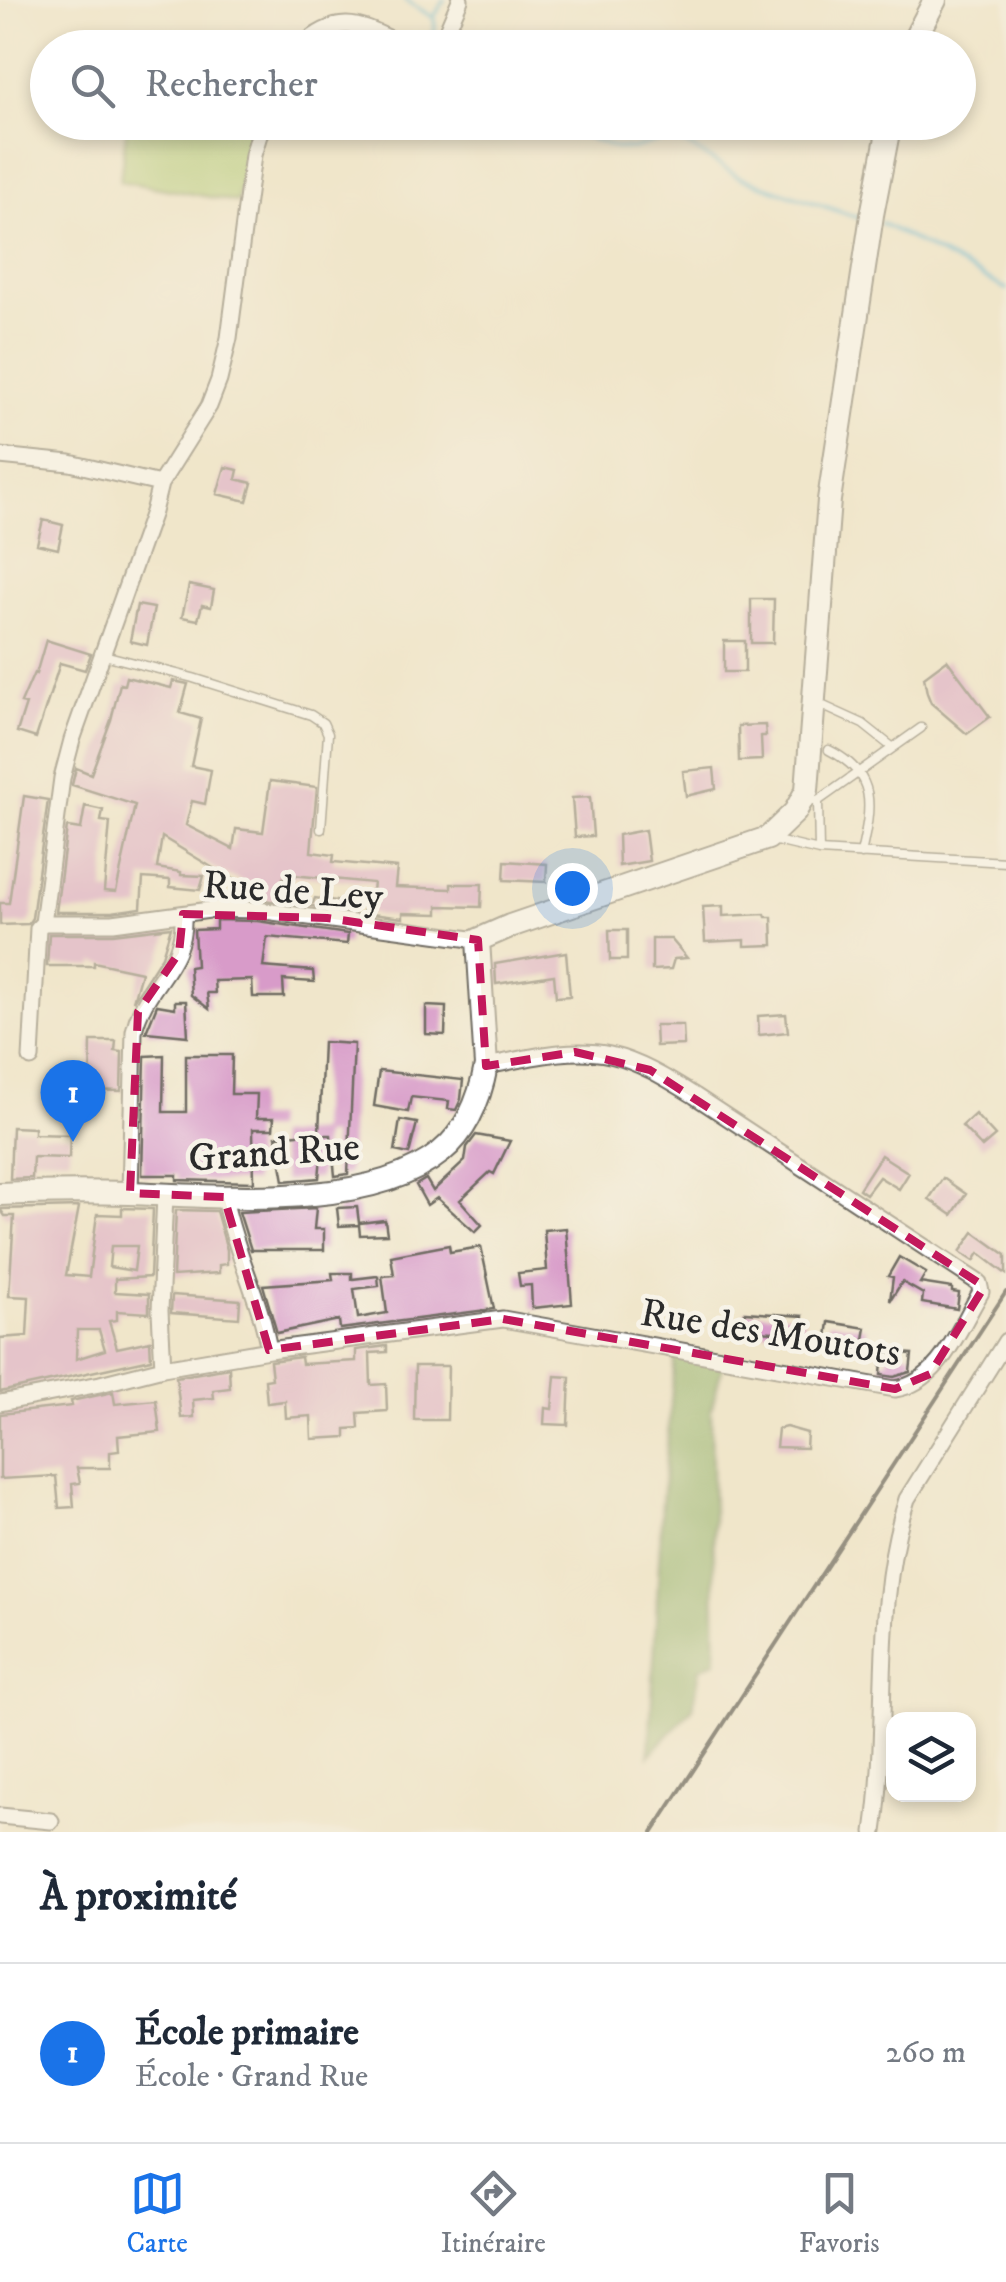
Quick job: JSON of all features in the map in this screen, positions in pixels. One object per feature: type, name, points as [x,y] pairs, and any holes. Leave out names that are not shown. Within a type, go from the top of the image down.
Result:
[{"type":"street","points":[[447,30],[460,0]]},
{"type":"street","points":[[919,30],[935,0]]},
{"type":"street","points":[[323,30],[347,22],[366,30]]},
{"type":"street","points":[[31,1058],[38,928],[44,923],[62,778],[100,654],[160,484],[210,406],[219,380],[230,338],[258,140]]},
{"type":"street","points":[[478,940],[768,838],[809,797],[829,500],[887,140]]},
{"type":"street","points":[[0,456],[70,463],[160,484]]},
{"type":"street","name":"Rue de Ley","points":[[44,923],[113,923],[217,909],[258,910],[478,940]]},
{"type":"street","points":[[130,1193],[134,1031],[138,1012],[179,953],[184,936],[183,914]]},
{"type":"street","name":"Grand Rue","points":[[0,1194],[130,1193],[224,1198],[363,1188],[407,1172],[442,1152],[469,1119],[486,1066],[478,940]]},
{"type":"street","name":"Rue des Moutots","points":[[0,1402],[269,1350],[503,1320],[895,1389],[914,1386],[930,1374],[981,1292],[979,1283],[650,1070],[610,1055],[575,1052],[486,1066]]},
{"type":"street","points":[[163,1368],[160,1311],[166,1196]]},
{"type":"street","points":[[224,1198],[269,1350]]},
{"type":"street","points":[[874,1832],[888,1601],[899,1523],[907,1499],[1006,1341]]},
{"type":"street","points":[[0,1816],[51,1821]]},
{"type":"lane","points":[[100,654],[193,678],[311,716],[323,724],[328,734],[321,829]]},
{"type":"lane","points":[[815,703],[842,712],[892,746]]},
{"type":"lane","points":[[819,851],[809,797],[859,771],[921,728]]},
{"type":"lane","points":[[829,750],[859,771],[866,784],[869,808],[861,854]]},
{"type":"lane","points":[[768,838],[819,851],[1006,862]]},
{"type":"highlighted area","points":[[183,914],[327,918],[478,940],[486,1066],[575,1052],[650,1070],[979,1283],[981,1292],[930,1374],[895,1389],[503,1319],[269,1350],[224,1197],[130,1193],[138,1012],[179,953]]},
{"type":"green space","points":[[125,140],[250,140],[237,202],[120,181]]},
{"type":"green space","points":[[675,1355],[723,1364],[711,1410],[716,1661],[700,1669],[693,1708],[649,1756],[662,1502]]},
{"type":"building","points":[[225,467],[238,470],[236,479],[252,483],[247,501],[217,494]]},
{"type":"building","points":[[43,520],[63,525],[58,549],[37,544]]},
{"type":"building","points":[[189,585],[214,590],[211,607],[202,605],[198,620],[182,617]]},
{"type":"building","points":[[751,599],[774,599],[773,643],[751,643]]},
{"type":"building","points":[[137,605],[154,608],[147,645],[130,641]]},
{"type":"building","points":[[46,640],[91,654],[85,670],[60,663],[36,738],[17,732],[26,704],[21,703],[36,674]]},
{"type":"building","points":[[724,641],[745,641],[745,672],[724,672]]},
{"type":"building","points":[[947,660],[990,717],[967,734],[931,703],[927,693],[924,677]]},
{"type":"building","points":[[126,677],[171,688],[173,681],[188,684],[180,713],[201,719],[191,766],[211,770],[205,804],[192,801],[186,825],[233,849],[236,829],[263,832],[270,781],[317,787],[311,852],[334,855],[333,862],[397,868],[395,887],[451,889],[451,884],[482,884],[481,907],[438,906],[438,914],[403,913],[403,918],[363,913],[364,905],[370,906],[373,883],[292,875],[292,879],[283,878],[281,894],[290,895],[289,901],[337,901],[336,909],[255,899],[256,887],[223,874],[162,837],[157,868],[204,876],[200,890],[170,887],[170,880],[143,878],[141,908],[56,912],[67,827],[81,829],[85,806],[103,810],[101,821],[110,822],[104,891],[116,892],[135,805],[72,785],[76,768],[91,774],[120,684],[124,685]]},
{"type":"building","points":[[765,725],[766,736],[761,736],[762,760],[739,761],[738,726]]},
{"type":"building","points":[[714,768],[716,789],[686,796],[683,771]]},
{"type":"building","points":[[24,796],[48,800],[32,918],[28,924],[0,925],[0,903],[9,903]]},
{"type":"building","points":[[590,797],[593,836],[575,837],[572,798]]},
{"type":"building","points":[[645,830],[649,861],[619,866],[618,835]]},
{"type":"building","points":[[505,861],[547,864],[546,882],[504,880]]},
{"type":"building","points":[[723,906],[723,916],[772,917],[773,945],[745,946],[745,940],[705,942],[703,907]]},
{"type":"building","points":[[216,920],[257,921],[348,934],[347,944],[267,937],[263,967],[313,971],[314,982],[283,980],[284,997],[253,997],[252,980],[214,981],[215,993],[207,993],[209,1009],[191,995],[189,967],[196,966],[194,930],[216,929]]},
{"type":"building","points":[[171,927],[162,956],[133,1001],[141,972],[94,962],[94,966],[47,966],[49,934],[113,934]]},
{"type":"building","points":[[609,930],[627,930],[627,960],[610,960]]},
{"type":"building","points":[[652,939],[671,939],[687,958],[674,959],[671,969],[652,970]]},
{"type":"building","points":[[566,952],[570,996],[556,997],[554,975],[496,984],[495,964]]},
{"type":"building","points":[[175,1001],[186,1001],[188,1036],[146,1032],[157,1005],[175,1008]]},
{"type":"building","points":[[426,1006],[446,1007],[445,1035],[426,1034]]},
{"type":"building","points":[[786,1014],[788,1032],[759,1035],[758,1016]]},
{"type":"building","points":[[655,1025],[683,1025],[684,1045],[656,1046]]},
{"type":"building","points":[[91,1041],[116,1041],[115,1051],[122,1052],[121,1091],[90,1090]]},
{"type":"building","points":[[323,1042],[354,1044],[348,1174],[335,1176],[331,1135],[323,1135],[319,1178],[284,1181],[276,1136],[319,1132]]},
{"type":"building","points":[[164,1055],[163,1112],[186,1112],[186,1055],[232,1055],[231,1094],[257,1094],[256,1118],[274,1118],[273,1129],[253,1129],[254,1182],[142,1175],[145,1056]]},
{"type":"building","points":[[379,1071],[463,1080],[461,1099],[456,1110],[448,1109],[449,1101],[411,1097],[408,1112],[374,1106]]},
{"type":"building","points":[[975,1114],[995,1136],[982,1147],[962,1126]]},
{"type":"building","points":[[400,1120],[417,1123],[409,1154],[395,1151]]},
{"type":"building","points":[[12,1127],[34,1128],[34,1134],[70,1135],[69,1158],[33,1157],[32,1178],[10,1179]]},
{"type":"building","points":[[476,1135],[510,1141],[494,1174],[490,1172],[460,1200],[482,1225],[475,1232],[437,1198],[427,1205],[416,1185],[426,1179],[433,1191],[465,1161],[467,1147]]},
{"type":"building","points":[[881,1155],[909,1173],[899,1189],[879,1177],[866,1194],[859,1189]]},
{"type":"building","points":[[943,1178],[966,1194],[952,1215],[929,1199]]},
{"type":"building","points":[[79,1207],[66,1275],[89,1277],[97,1214],[122,1215],[122,1208],[153,1209],[150,1277],[115,1279],[115,1292],[149,1294],[149,1313],[117,1311],[117,1320],[109,1321],[117,1348],[150,1341],[151,1359],[0,1392],[0,1338],[27,1336],[29,1297],[9,1296],[14,1216],[5,1216],[0,1209]],"holes":[[[111,1246],[137,1246],[134,1271],[109,1267]],[[77,1330],[99,1330],[105,1350],[76,1359]]]},
{"type":"building","points":[[357,1207],[359,1223],[385,1220],[387,1234],[360,1235],[359,1225],[339,1226],[337,1208]]},
{"type":"building","points":[[316,1208],[314,1229],[324,1229],[324,1250],[251,1250],[239,1212]]},
{"type":"building","points":[[176,1210],[216,1211],[227,1250],[227,1264],[219,1265],[219,1273],[173,1276]]},
{"type":"building","points":[[566,1228],[572,1304],[532,1308],[531,1285],[520,1286],[518,1273],[547,1270],[544,1230]]},
{"type":"building","points":[[974,1232],[1006,1255],[1006,1274],[979,1253],[974,1261],[960,1252]]},
{"type":"building","points":[[449,1245],[450,1252],[481,1247],[494,1309],[340,1329],[339,1320],[277,1333],[263,1285],[333,1280],[332,1273],[352,1273],[352,1279],[378,1276],[379,1286],[354,1289],[358,1318],[387,1313],[382,1276],[394,1275],[391,1256]]},
{"type":"building","points":[[899,1257],[926,1273],[920,1283],[952,1288],[952,1292],[959,1293],[957,1309],[922,1303],[923,1294],[902,1282],[890,1301],[893,1277],[888,1276]]},
{"type":"building","points":[[172,1295],[240,1300],[239,1318],[171,1313]]},
{"type":"building","points":[[745,1312],[803,1316],[802,1334],[744,1330]]},
{"type":"building","points":[[829,1322],[866,1328],[862,1350],[849,1348],[850,1340],[827,1337]]},
{"type":"building","points":[[387,1346],[387,1352],[370,1353],[371,1385],[386,1384],[387,1411],[358,1413],[359,1428],[346,1429],[346,1437],[312,1439],[311,1416],[286,1418],[285,1401],[267,1403],[265,1380],[272,1379],[270,1361],[301,1357],[302,1364],[356,1361],[356,1350]]},
{"type":"building","points":[[888,1352],[912,1354],[910,1372],[894,1377],[881,1375],[882,1361],[888,1361]]},
{"type":"building","points":[[415,1366],[448,1366],[447,1420],[414,1420]]},
{"type":"building","points":[[229,1368],[230,1388],[213,1390],[214,1398],[193,1400],[194,1417],[181,1418],[176,1377]]},
{"type":"building","points":[[555,1376],[570,1377],[568,1425],[544,1424],[545,1408],[552,1409]]},
{"type":"building","points":[[113,1392],[115,1404],[156,1400],[160,1432],[118,1436],[119,1451],[110,1452],[110,1468],[77,1468],[80,1483],[72,1484],[74,1507],[59,1508],[56,1476],[0,1479],[0,1414],[72,1406],[71,1401]]},
{"type":"building","points":[[786,1427],[807,1433],[806,1448],[776,1447],[778,1429]]},
{"type":"waterway","points":[[405,0],[434,18],[434,30]]},
{"type":"waterway","points":[[434,17],[444,0]]},
{"type":"waterway","points":[[595,140],[615,148],[632,149],[663,140]]},
{"type":"waterway","points":[[663,140],[684,143],[741,178],[862,219]]},
{"type":"waterway","points":[[881,223],[1006,289]]},
{"type":"railway","points":[[653,1832],[1006,1292]]},
{"type":"place","name":"École primaire","points":[[73,1142]]}]
